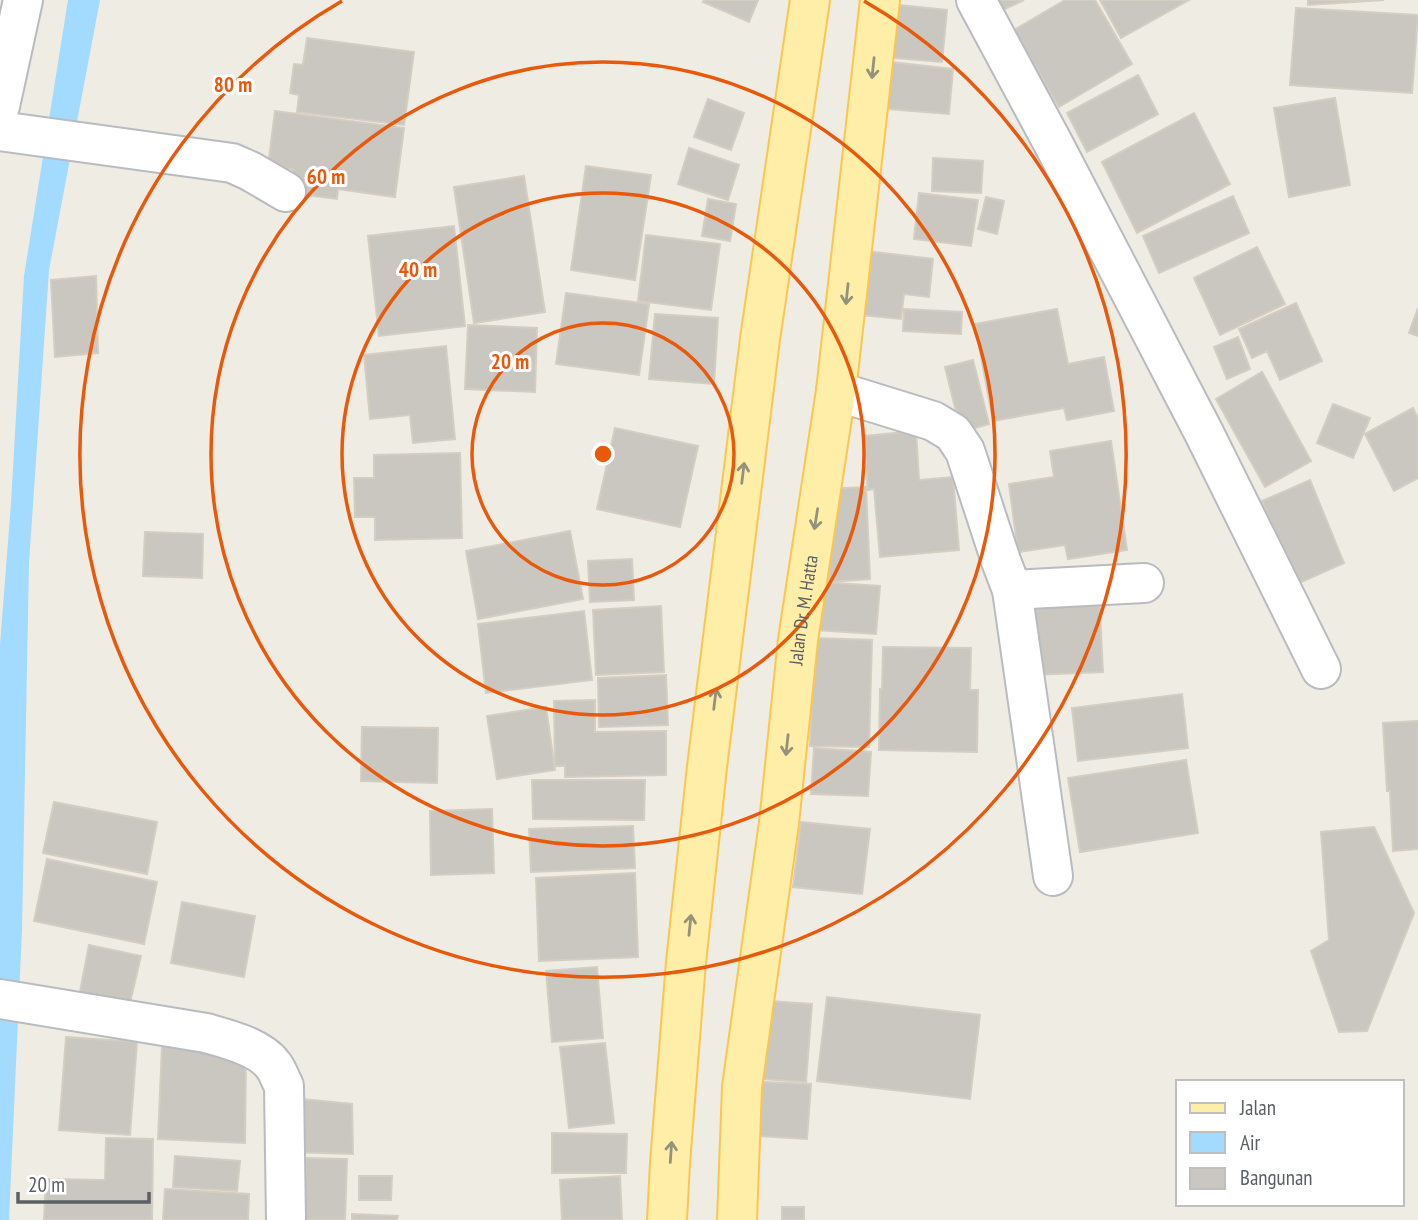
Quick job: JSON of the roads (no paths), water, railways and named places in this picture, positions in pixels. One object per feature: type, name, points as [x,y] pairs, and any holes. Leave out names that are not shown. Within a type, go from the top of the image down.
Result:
[{"type":"main road","points":[[667,1220],[686,962],[709,754],[760,339],[810,0]]},
{"type":"main road","name":"Jalan Dr. M. Hatta","points":[[737,1220],[742,1087],[779,823],[798,640],[836,391],[880,0]]},
{"type":"street","points":[[0,106],[23,0]]},
{"type":"street","points":[[976,0],[1204,433],[1321,669]]},
{"type":"street","points":[[0,131],[232,163],[286,192]]},
{"type":"street","points":[[836,391],[933,421],[953,433],[965,451],[1012,590],[1053,876]]},
{"type":"street","points":[[1012,590],[1144,583]]},
{"type":"street","points":[[6,1000],[206,1033],[238,1042],[266,1058],[275,1066],[284,1086],[286,1220]]},
{"type":"water","points":[[68,0],[100,0],[49,270],[29,563],[22,930],[9,1220],[0,1220],[0,645],[24,276]]}]
